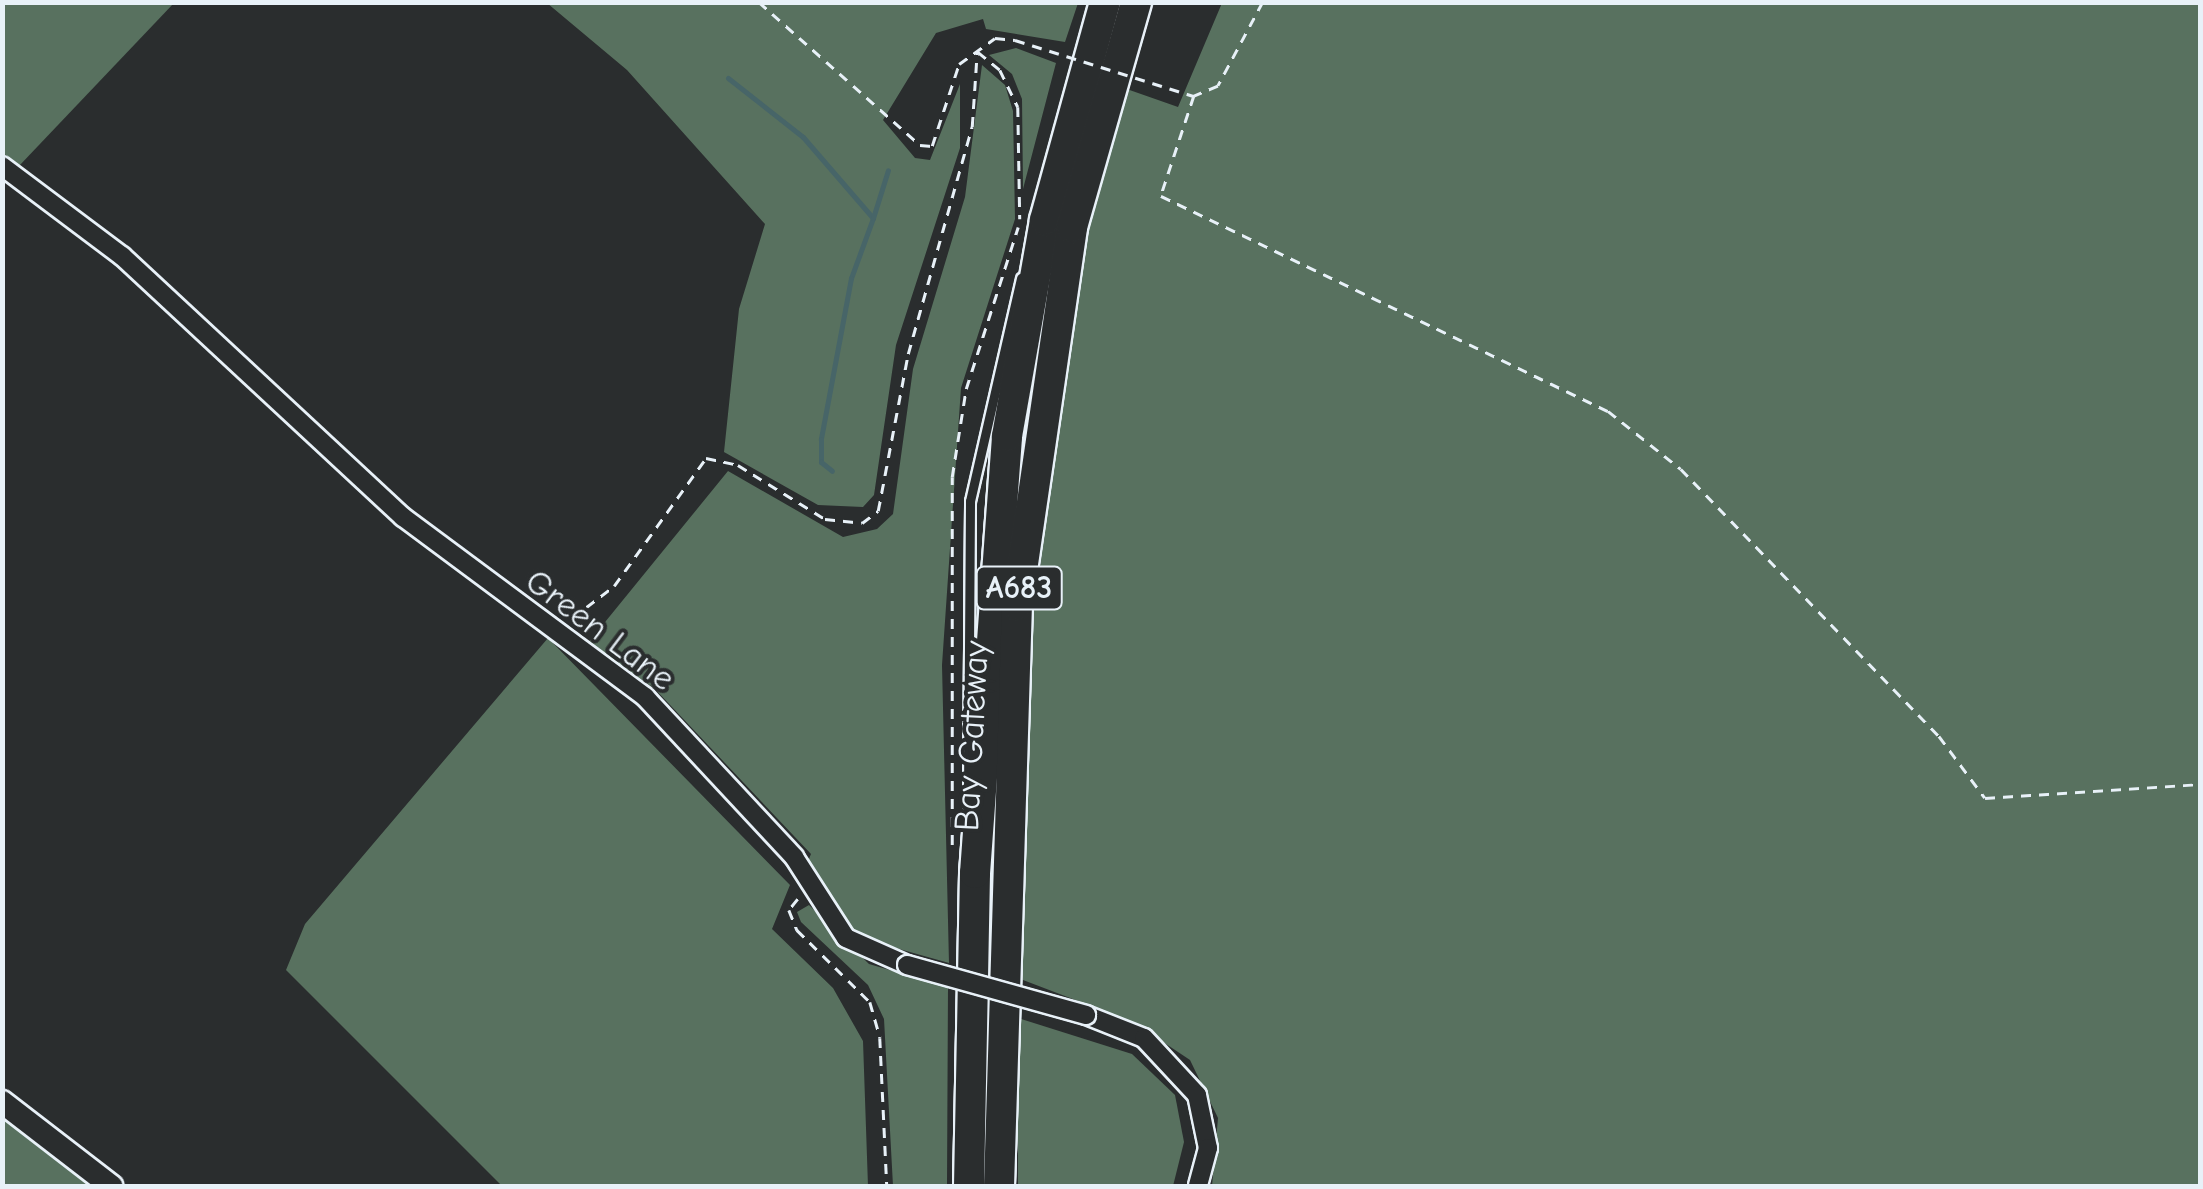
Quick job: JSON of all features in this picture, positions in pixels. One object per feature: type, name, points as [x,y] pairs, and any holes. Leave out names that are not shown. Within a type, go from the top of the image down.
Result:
[{"type":"highway","name":"Bay Gateway","points":[[969,1186],[975,874],[1007,436],[1080,80],[1105,2]]},
{"type":"highway","name":"Bay Gateway","points":[[999,1186],[1017,605],[1072,227],[1136,2]]},
{"type":"street","name":"Green Lane","points":[[2,166],[122,256],[364,484],[644,697],[794,857],[808,886],[868,953],[1086,1014],[1144,1038],[1197,1094],[1208,1148],[1198,1186]]},
{"type":"street","points":[[2,1102],[111,1186]]},
{"type":"path","points":[[759,2],[886,112],[932,146],[949,82],[995,38],[1015,40],[1194,96],[1218,86],[1263,2]]},
{"type":"path","points":[[977,52],[1000,70],[1018,107],[1020,221]]},
{"type":"path","points":[[559,636],[614,586],[706,458],[738,464],[824,520],[862,523],[878,511],[908,354],[972,126],[977,52]]},
{"type":"path","points":[[1194,96],[1160,196],[1608,411],[1681,470],[1939,736],[1984,798],[2200,784]]},
{"type":"path","points":[[808,886],[789,910],[797,930],[870,1002],[880,1038],[887,1186]]},
{"type":"green space","points":[[2,3],[174,3],[19,166],[3,153]]},
{"type":"green space","points":[[547,3],[1078,3],[1065,42],[986,29],[983,19],[936,33],[883,120],[915,158],[930,160],[960,84],[960,148],[896,345],[874,495],[863,507],[818,505],[724,452],[739,309],[765,224],[627,70]]},
{"type":"green space","points":[[1222,3],[2200,3],[2200,1186],[1212,1186],[1218,1118],[1190,1060],[1133,1022],[1023,980],[1015,893],[1022,698],[1091,193],[1121,87],[1178,107]]},
{"type":"green space","points":[[1016,48],[1056,63],[1023,189],[1022,99],[1012,74],[989,55]]},
{"type":"green space","points":[[982,65],[1005,85],[1013,111],[1015,219],[961,388],[942,665],[949,963],[853,936],[806,866],[811,854],[654,688],[588,643],[728,471],[843,537],[877,529],[893,514],[913,369],[965,197]]},
{"type":"green space","points":[[548,638],[790,885],[772,929],[833,988],[863,1041],[868,1186],[502,1186],[286,970],[305,924]]},
{"type":"green space","points":[[809,905],[869,964],[948,987],[947,1186],[893,1186],[884,1019],[868,985],[801,922],[797,912]]},
{"type":"green space","points":[[1018,1018],[1132,1054],[1175,1095],[1184,1142],[1173,1186],[1018,1186]]},
{"type":"green space","points":[[2,1115],[96,1186],[3,1186]]},
{"type":"waterway","points":[[728,78],[803,137],[873,218],[851,278],[821,439],[821,462],[832,471]]},
{"type":"waterway","points":[[873,218],[888,170]]}]
